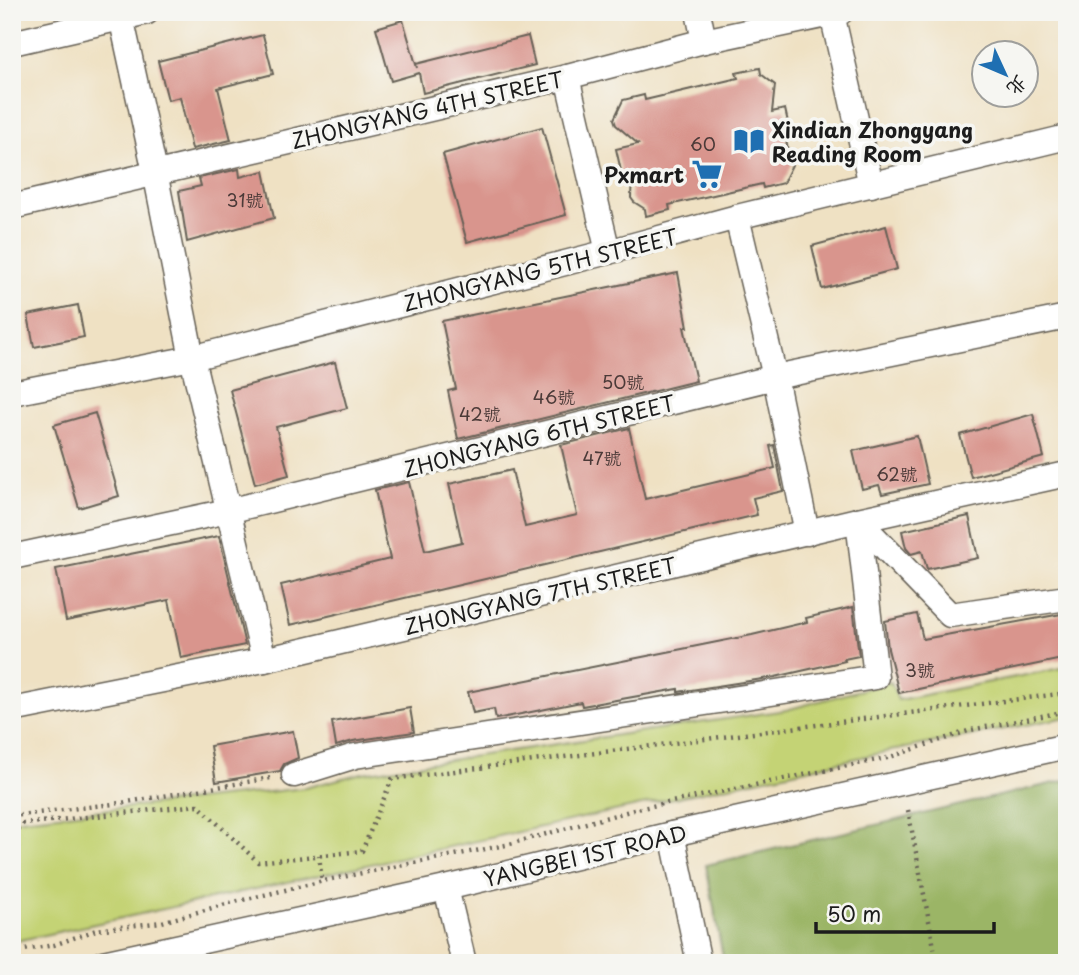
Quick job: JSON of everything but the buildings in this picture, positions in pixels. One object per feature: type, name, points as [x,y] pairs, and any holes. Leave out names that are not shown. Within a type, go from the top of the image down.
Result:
[{"type":"street","points":[[12,43],[120,15],[147,12]]},
{"type":"street","points":[[698,12],[704,41]]},
{"type":"street","points":[[837,13],[871,185]]},
{"type":"street","name":"ZHONGYANG 4TH STREET","points":[[12,207],[567,77],[704,41],[837,13]]},
{"type":"street","points":[[120,15],[192,358],[264,660]]},
{"type":"street","points":[[567,77],[608,252]]},
{"type":"street","name":"ZHONGYANG 5TH STREET","points":[[12,393],[192,358],[737,217],[1067,137]]},
{"type":"street","points":[[737,217],[775,377],[807,533]]},
{"type":"street","name":"ZHONGYANG 6TH STREET","points":[[12,557],[228,512],[775,377],[1067,317]]},
{"type":"street","name":"ZHONGYANG 7TH STREET","points":[[12,710],[264,660],[858,520],[1067,474]]},
{"type":"street","points":[[858,520],[950,615],[1067,598]]},
{"type":"street","points":[[294,775],[355,756],[876,677],[858,520]]},
{"type":"street","name":"YANGBEI 1ST ROAD","points":[[103,963],[446,888],[672,834],[1067,746]]},
{"type":"street","points":[[672,834],[699,963]]},
{"type":"street","points":[[446,888],[464,963]]},
{"type":"path","points":[[12,834],[23,824],[198,805],[258,862],[362,850],[392,779],[1067,693]]},
{"type":"path","points":[[12,952],[54,945],[96,930],[162,922],[322,882],[506,845],[651,806],[887,758],[971,730],[1067,710]]},
{"type":"path","points":[[12,816],[121,803],[294,775]]},
{"type":"path","points":[[908,810],[937,963]]},
{"type":"path","points":[[319,855],[322,882]]},
{"type":"green space","points":[[1067,667],[1067,717],[885,752],[12,942],[12,820],[305,788],[362,773],[786,710],[891,682],[898,700]]},
{"type":"green space","points":[[1067,780],[1067,963],[724,963],[706,865]]},
{"type":"place","name":"Xindian Zhongyang Reading Room","points":[[749,141]]},
{"type":"place","name":"Pxmart","points":[[707,174]]}]
